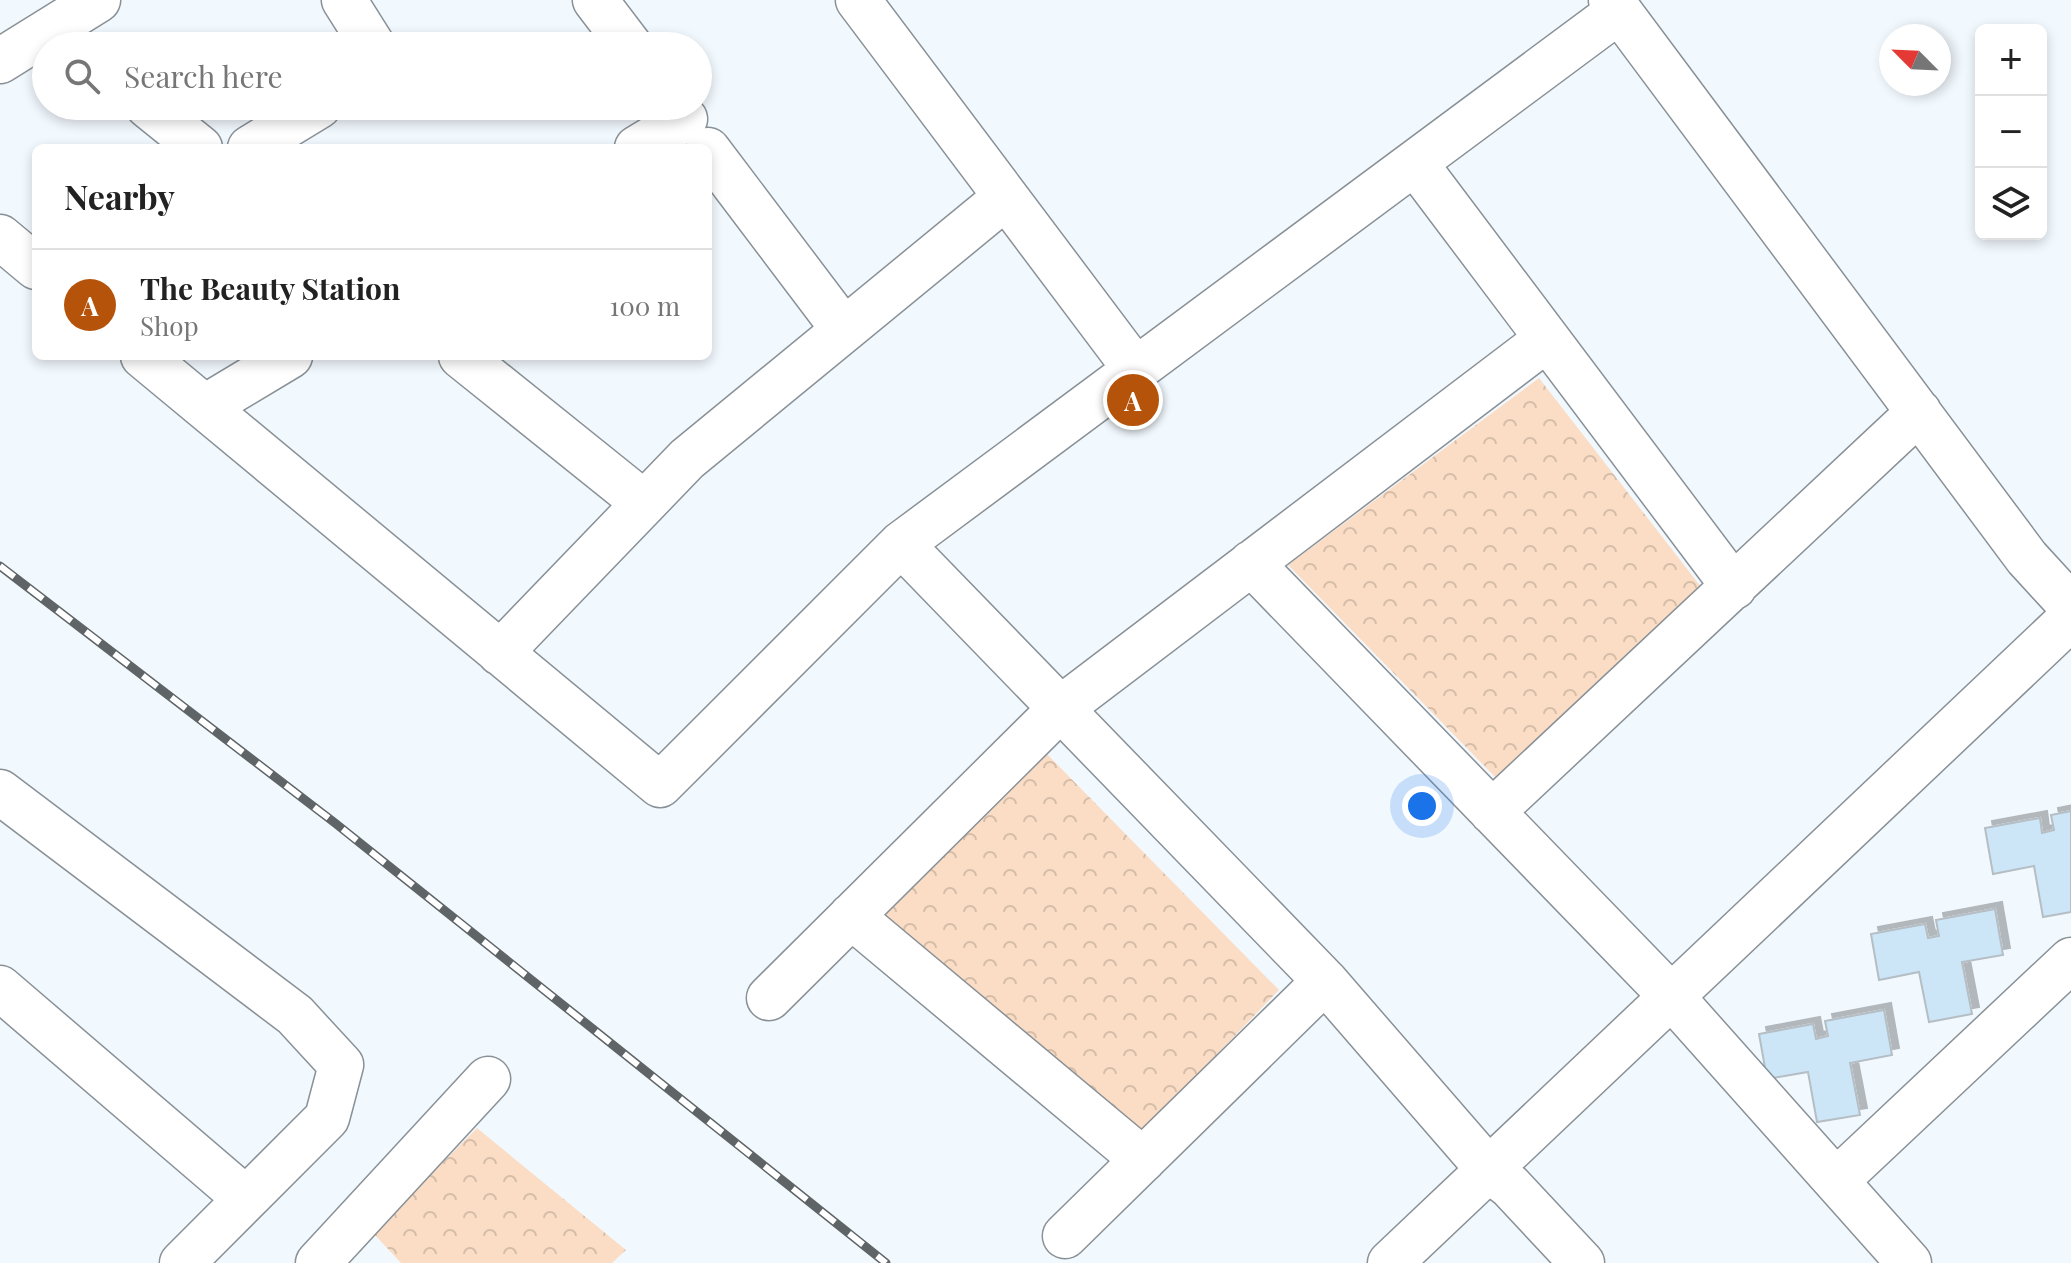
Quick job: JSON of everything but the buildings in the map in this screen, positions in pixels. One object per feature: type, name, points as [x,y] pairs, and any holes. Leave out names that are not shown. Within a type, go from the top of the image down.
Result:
[{"type":"street","points":[[52,25],[98,0]]},
{"type":"street","points":[[344,0],[364,32]]},
{"type":"street","points":[[595,0],[619,32]]},
{"type":"street","points":[[858,0],[1136,370]]},
{"type":"street","points":[[148,360],[660,785],[901,544],[1415,163],[1615,5],[2027,558],[2071,606]]},
{"type":"street","points":[[0,61],[32,39]]},
{"type":"street","points":[[165,120],[195,144]]},
{"type":"street","points":[[257,144],[296,120]]},
{"type":"street","points":[[650,144],[694,131]]},
{"type":"street","points":[[712,155],[844,330]]},
{"type":"street","points":[[1415,163],[1734,587]]},
{"type":"street","points":[[500,653],[687,459],[1006,197]]},
{"type":"street","points":[[0,237],[32,264]]},
{"type":"street","points":[[769,998],[1061,708],[1547,339]]},
{"type":"street","points":[[205,407],[283,360]]},
{"type":"street","points":[[466,360],[644,503]]},
{"type":"street","points":[[1492,812],[1919,412]]},
{"type":"street","points":[[901,544],[1325,981],[1489,1170],[1510,1186],[1582,1263]]},
{"type":"street","points":[[1251,563],[1671,996],[1909,1263]]},
{"type":"street","points":[[1390,1263],[2071,618]]},
{"type":"street","points":[[0,792],[295,1015],[341,1065],[327,1118],[182,1263]]},
{"type":"street","points":[[851,916],[1143,1160]]},
{"type":"street","points":[[1836,1181],[2071,960]]},
{"type":"street","points":[[1065,1236],[1325,981]]},
{"type":"street","points":[[0,988],[246,1199]]},
{"type":"street","points":[[341,1255],[488,1079]]},
{"type":"green space","points":[[1539,378],[1705,592],[1500,782],[1288,565]]},
{"type":"green space","points":[[1044,751],[1279,990],[1142,1132],[881,916]]},
{"type":"green space","points":[[477,1128],[626,1250],[612,1263],[401,1263],[373,1233]]},
{"type":"railway","points":[[0,566],[335,823],[886,1263]]},
{"type":"place","name":"The Beauty Station","points":[[1133,400]]}]
